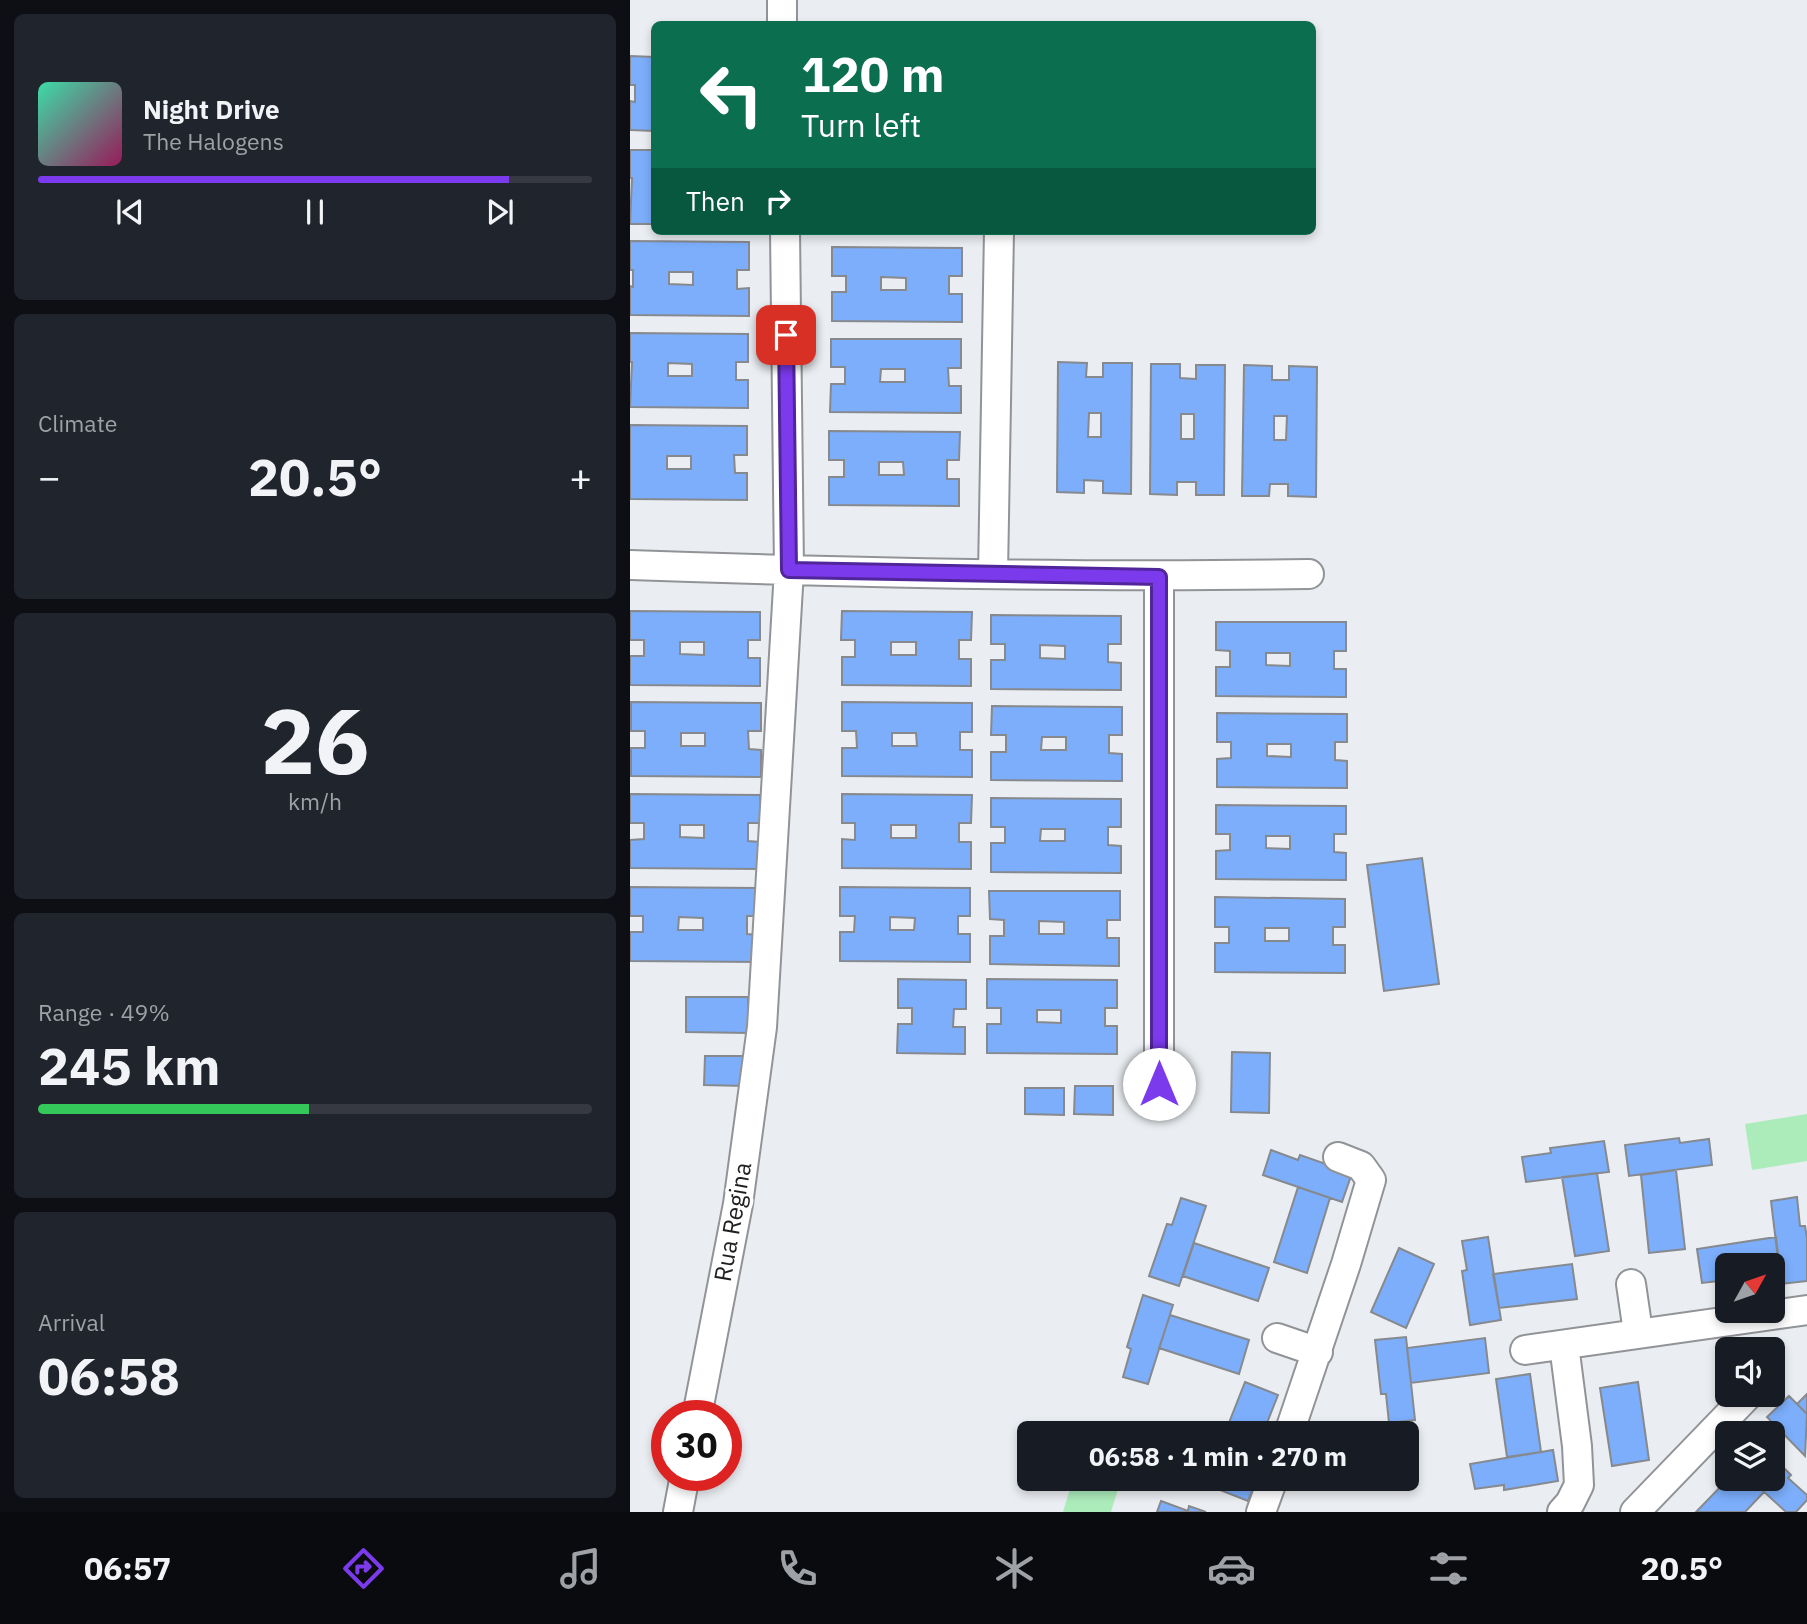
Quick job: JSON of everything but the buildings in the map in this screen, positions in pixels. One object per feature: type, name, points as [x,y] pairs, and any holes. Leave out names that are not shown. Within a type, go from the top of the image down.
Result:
[{"type":"street","points":[[782,0],[782,21]]},
{"type":"street","name":"Rua Regina","points":[[700,1400],[738,1204],[762,1027],[789,570],[785,235]]},
{"type":"street","points":[[993,574],[999,235]]},
{"type":"street","points":[[630,565],[1159,577],[1309,574]]},
{"type":"street","points":[[1159,577],[1159,1084]]},
{"type":"street","points":[[1293,1421],[1318,1352],[1371,1180],[1361,1166],[1338,1157]]},
{"type":"street","points":[[1631,1284],[1638,1332]]},
{"type":"street","points":[[1525,1350],[1807,1310]]},
{"type":"street","points":[[1277,1338],[1318,1352]]},
{"type":"street","points":[[1562,1512],[1579,1485],[1577,1446],[1564,1345]]},
{"type":"street","points":[[1634,1512],[1736,1407]]},
{"type":"street","points":[[678,1512],[682,1491]]},
{"type":"street","points":[[1261,1512],[1269,1491]]},
{"type":"green space","points":[[1807,1114],[1807,1161],[1752,1170],[1745,1124]]},
{"type":"green space","points":[[1069,1491],[1117,1491],[1111,1512],[1063,1512]]},
{"type":"route","points":[[786,335],[789,570],[1159,577],[1159,1084]]}]
